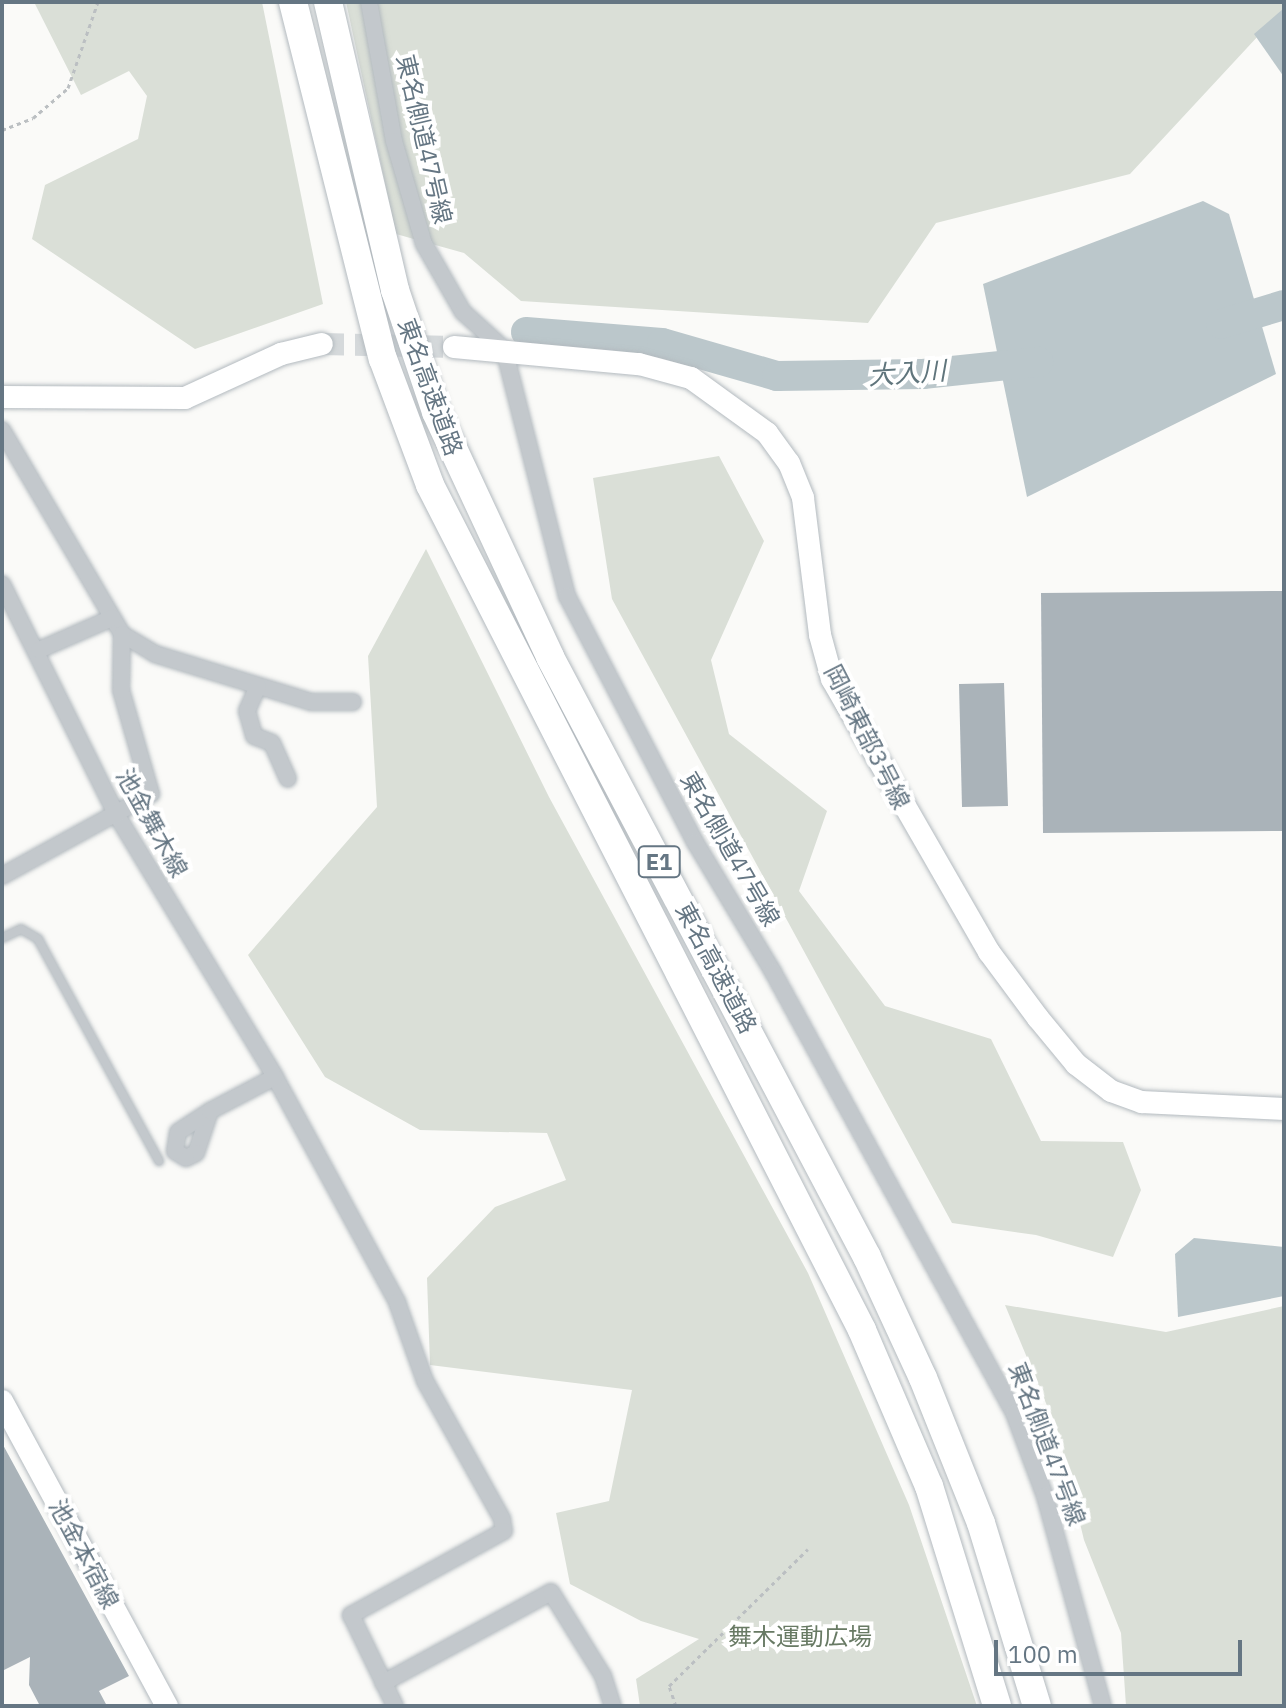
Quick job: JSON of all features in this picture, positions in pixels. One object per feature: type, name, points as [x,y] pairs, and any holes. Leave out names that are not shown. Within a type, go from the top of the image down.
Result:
[{"type":"highway","name":"東名高速道路","points":[[293,2],[366,302],[430,485],[862,1330],[929,1486],[997,1706]]},
{"type":"highway","name":"東名高速道路","points":[[328,2],[391,276],[436,412],[550,657],[719,972],[911,1352],[981,1523],[1037,1706]]},
{"type":"street","name":"東名側道47号線","points":[[369,2],[394,141],[424,244],[463,312],[504,349],[567,596],[695,842],[773,972],[1014,1413],[1045,1496],[1103,1706]]},
{"type":"street","points":[[2,397],[185,398],[281,354],[322,344]]},
{"type":"street","name":"岡崎東部3号線","points":[[454,347],[504,349],[639,364],[691,378],[767,433],[789,463],[803,498],[820,635],[832,679],[989,952],[1038,1018],[1076,1064],[1122,1095],[1179,1108],[1284,1109]]},
{"type":"street","points":[[2,430],[122,634],[155,654],[311,702],[353,702]]},
{"type":"street","name":"池金舞木線","points":[[2,584],[39,650],[116,814],[275,1077],[397,1302],[425,1381],[502,1519],[504,1531],[351,1615],[383,1683]]},
{"type":"street","points":[[39,650],[112,618]]},
{"type":"street","points":[[2,876],[151,794],[153,785],[121,690],[122,634]]},
{"type":"street","points":[[258,686],[247,711],[254,736],[272,743],[288,779]]},
{"type":"street","points":[[210,1111],[275,1077]]},
{"type":"street","name":"池金本宿線","points":[[2,1401],[167,1706]]},
{"type":"street","points":[[395,1706],[383,1683],[551,1592],[603,1676],[613,1706]]},
{"type":"lane","points":[[2,938],[21,929],[38,939],[159,1161]]},
{"type":"path","points":[[2,130],[33,118],[68,88],[98,2]]},
{"type":"path","points":[[676,1706],[669,1686],[808,1549]]},
{"type":"green space","points":[[34,2],[262,2],[323,304],[195,349],[32,239],[45,185],[138,139],[147,96],[129,71],[81,95]]},
{"type":"green space","points":[[346,2],[1284,2],[1284,8],[1130,174],[936,223],[868,323],[521,301],[464,253],[396,234]]},
{"type":"green space","points":[[719,456],[764,541],[711,660],[729,734],[827,811],[799,891],[885,1006],[991,1039],[1041,1141],[1123,1142],[1141,1190],[1113,1257],[1036,1235],[952,1223],[612,599],[593,478]]},
{"type":"green space","name":"舞木運動広場","points":[[426,549],[549,797],[808,1273],[909,1505],[977,1706],[640,1706],[636,1679],[699,1639],[641,1621],[570,1584],[556,1513],[609,1501],[632,1390],[430,1365],[427,1278],[495,1207],[566,1180],[547,1133],[420,1130],[325,1077],[248,955],[377,807],[368,656]]},
{"type":"green space","points":[[1005,1305],[1166,1332],[1284,1306],[1284,1706],[1126,1706],[1121,1633],[1084,1540],[1058,1432]]},
{"type":"shaded area","points":[[1284,8],[1284,77],[1254,34]]},
{"type":"shaded area","points":[[1203,201],[1229,214],[1276,374],[1027,497],[983,284]]},
{"type":"shaded area","points":[[1194,1238],[1284,1247],[1284,1296],[1178,1317],[1175,1254]]},
{"type":"building","points":[[1284,591],[1284,831],[1043,833],[1041,593]]},
{"type":"building","points":[[1004,683],[1008,806],[962,807],[959,684]]},
{"type":"building","points":[[2,1443],[129,1676],[99,1691],[107,1706],[40,1706],[29,1685],[30,1657],[2,1671]]},
{"type":"waterway","name":"大入川","points":[[1221,324],[1284,305]]},
{"type":"waterway","name":"大入川","points":[[526,332],[662,343],[777,376],[923,374],[1038,362]]},
{"type":"tunnel","points":[[322,344],[454,347]]}]
